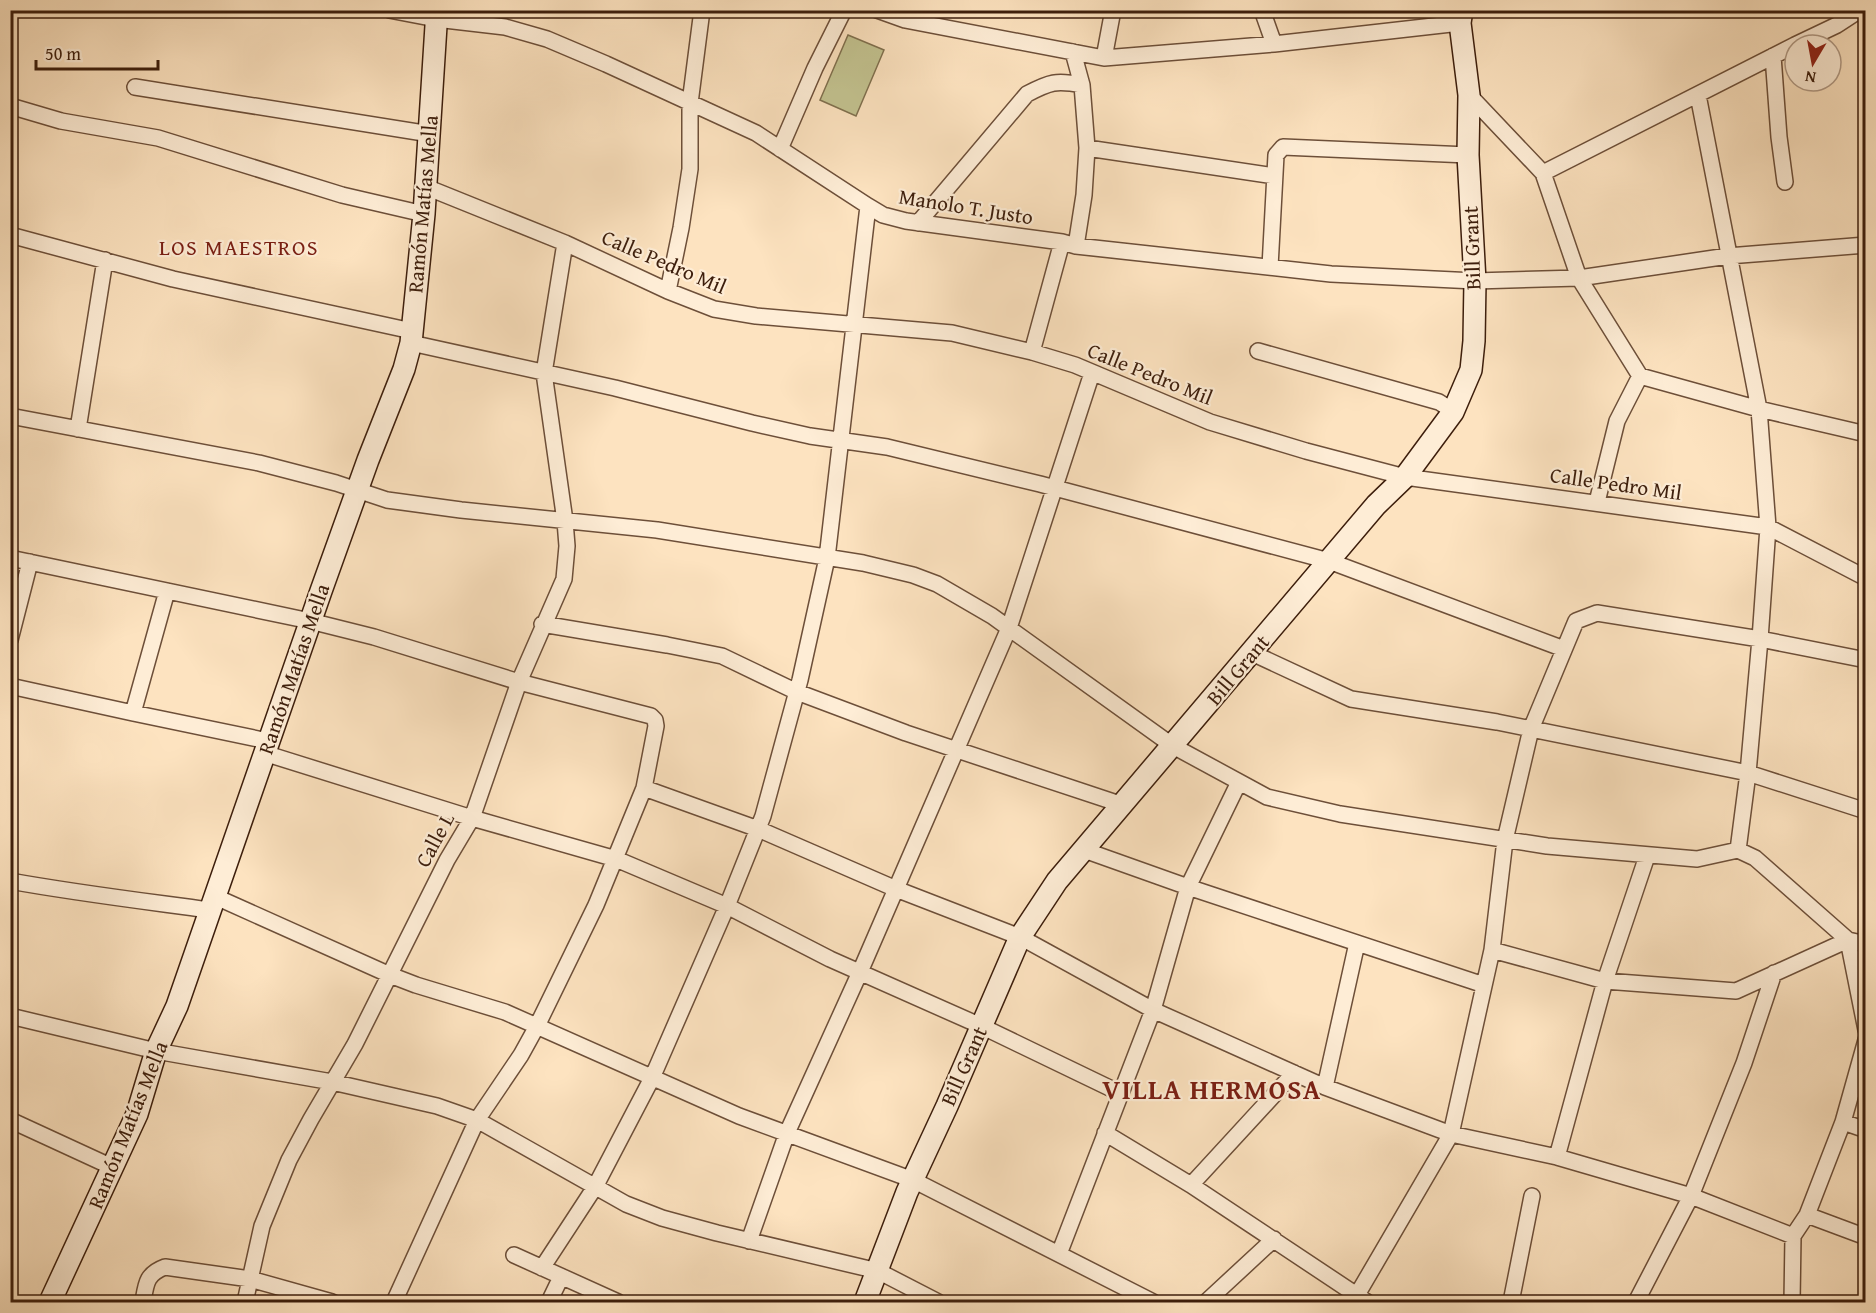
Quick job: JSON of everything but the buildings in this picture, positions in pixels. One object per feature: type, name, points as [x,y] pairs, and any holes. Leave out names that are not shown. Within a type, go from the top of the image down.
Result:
[{"type":"street","name":"Manolo T. Justo","points":[[389,10],[437,15],[505,27],[547,39],[756,132],[883,215],[918,223],[1069,244],[1331,274],[1475,281],[1579,278],[1728,256],[1866,245]]},
{"type":"street","points":[[668,291],[690,169],[690,103],[702,10]]},
{"type":"street","points":[[780,149],[815,68],[844,10]]},
{"type":"street","points":[[877,10],[905,20],[1104,58],[1274,44],[1461,17]]},
{"type":"street","points":[[1104,58],[1113,10]]},
{"type":"street","points":[[1262,10],[1274,44]]},
{"type":"street","points":[[1820,33],[1864,11]]},
{"type":"street","name":"Ramón Matías Mella","points":[[50,1302],[137,1114],[156,1051],[177,1005],[310,621],[404,369],[412,337],[424,214],[437,15]]},
{"type":"street","name":"Bill Grant","points":[[865,1302],[913,1180],[1020,937],[1058,881],[1376,505],[1405,477],[1453,411],[1471,370],[1474,341],[1475,281],[1468,155],[1469,95],[1461,17]]},
{"type":"street","points":[[1543,173],[1783,51]]},
{"type":"street","points":[[1032,352],[1084,195],[1087,148],[1082,85],[1072,52]]},
{"type":"street","points":[[1773,56],[1785,182]]},
{"type":"street","points":[[918,223],[1027,93],[1059,81],[1082,85]]},
{"type":"street","points":[[135,87],[430,134]]},
{"type":"street","points":[[1469,95],[1543,173],[1579,278],[1640,376],[1759,409],[1866,434]]},
{"type":"street","points":[[1698,95],[1759,409],[1768,528],[1748,773],[1738,850]]},
{"type":"street","points":[[10,106],[61,121],[158,138],[342,195],[424,214]]},
{"type":"street","points":[[1270,267],[1276,155],[1283,147],[1468,155]]},
{"type":"street","points":[[1087,148],[1274,176]]},
{"type":"street","name":"Calle Pedro Mil","points":[[426,187],[566,243],[668,291],[714,309],[854,325],[952,333],[1075,365],[1210,422],[1306,451],[1405,477],[1597,502],[1768,528],[1866,578]]},
{"type":"street","points":[[542,1268],[595,1187],[652,1078],[758,829],[797,692],[827,558],[868,206]]},
{"type":"street","points":[[10,236],[172,279],[412,337],[544,373],[752,423],[887,447],[1329,561],[1564,649]]},
{"type":"street","name":"Calle L","points":[[245,1302],[257,1244],[267,1211],[289,1161],[332,1082],[356,1044],[456,841],[472,818],[519,682],[542,624],[564,579],[567,546],[565,521],[544,373],[566,243]]},
{"type":"street","points":[[78,429],[105,260]]},
{"type":"street","points":[[1258,351],[1439,402],[1453,411]]},
{"type":"street","points":[[748,1241],[787,1133],[860,972],[1009,628],[1092,373]]},
{"type":"street","points":[[1597,502],[1617,421],[1640,376]]},
{"type":"street","points":[[10,416],[260,463],[336,483],[387,500],[657,530],[873,565],[913,575],[937,584],[1009,628],[1173,746],[1267,797],[1340,814],[1547,846],[1697,859],[1738,850],[1755,858],[1848,940],[1866,944]]},
{"type":"street","points":[[10,558],[310,621],[374,637],[519,682],[651,716],[655,720],[656,726],[644,788],[616,859],[537,1026],[477,1120],[394,1302]]},
{"type":"street","points":[[10,640],[30,562]]},
{"type":"street","points":[[133,712],[167,591]]},
{"type":"street","points":[[1105,1133],[1191,1185],[1362,1299],[1451,1134],[1492,950],[1505,840],[1531,729],[1576,621],[1597,613],[1760,639],[1866,660]]},
{"type":"street","points":[[542,624],[722,656],[797,692],[957,750],[1123,805]]},
{"type":"street","points":[[1252,653],[1351,699],[1531,729],[1748,773],[1866,811]]},
{"type":"street","points":[[10,686],[133,712],[266,747],[472,818],[616,859],[727,906],[830,959],[981,1026],[1120,1094]]},
{"type":"street","points":[[1059,1254],[1153,1010],[1188,887],[1239,782]]},
{"type":"street","points":[[644,788],[758,829],[896,889],[1020,937],[1153,1010],[1325,1087],[1451,1134],[1557,1157],[1691,1196],[1793,1236]]},
{"type":"street","points":[[1084,850],[1188,887],[1484,985]]},
{"type":"street","points":[[1557,1157],[1605,981],[1647,856]]},
{"type":"street","points":[[10,881],[68,892],[147,901],[212,904],[416,986],[486,1005],[739,1116],[913,1180],[1153,1302]]},
{"type":"street","points":[[1492,950],[1605,981],[1736,991],[1848,940]]},
{"type":"street","points":[[1848,940],[1866,1030]]},
{"type":"street","points":[[1325,1087],[1357,943]]},
{"type":"street","points":[[1636,1302],[1691,1196],[1744,1063],[1774,973]]},
{"type":"street","points":[[10,1016],[156,1051],[332,1082],[437,1106],[477,1120],[626,1204],[662,1218],[748,1241],[878,1271],[938,1302]]},
{"type":"street","points":[[1792,1302],[1793,1236],[1807,1215],[1843,1122],[1866,1040]]},
{"type":"street","points":[[1191,1185],[1294,1073]]},
{"type":"street","points":[[10,1120],[112,1167]]},
{"type":"street","points":[[1843,1122],[1866,1130]]},
{"type":"street","points":[[1511,1302],[1533,1196]]},
{"type":"street","points":[[1807,1215],[1866,1237]]},
{"type":"street","points":[[1206,1302],[1274,1239]]},
{"type":"street","points":[[514,1255],[618,1302]]},
{"type":"street","points":[[143,1302],[146,1283],[153,1272],[165,1268],[250,1279],[332,1302]]},
{"type":"street","points":[[549,1302],[561,1277]]},
{"type":"green space","points":[[848,35],[884,50],[856,116],[820,100]]},
{"type":"district","name":"LOS MAESTROS","points":[[239,247]]},
{"type":"district","name":"VILLA HERMOSA","points":[[1212,1090]]}]
